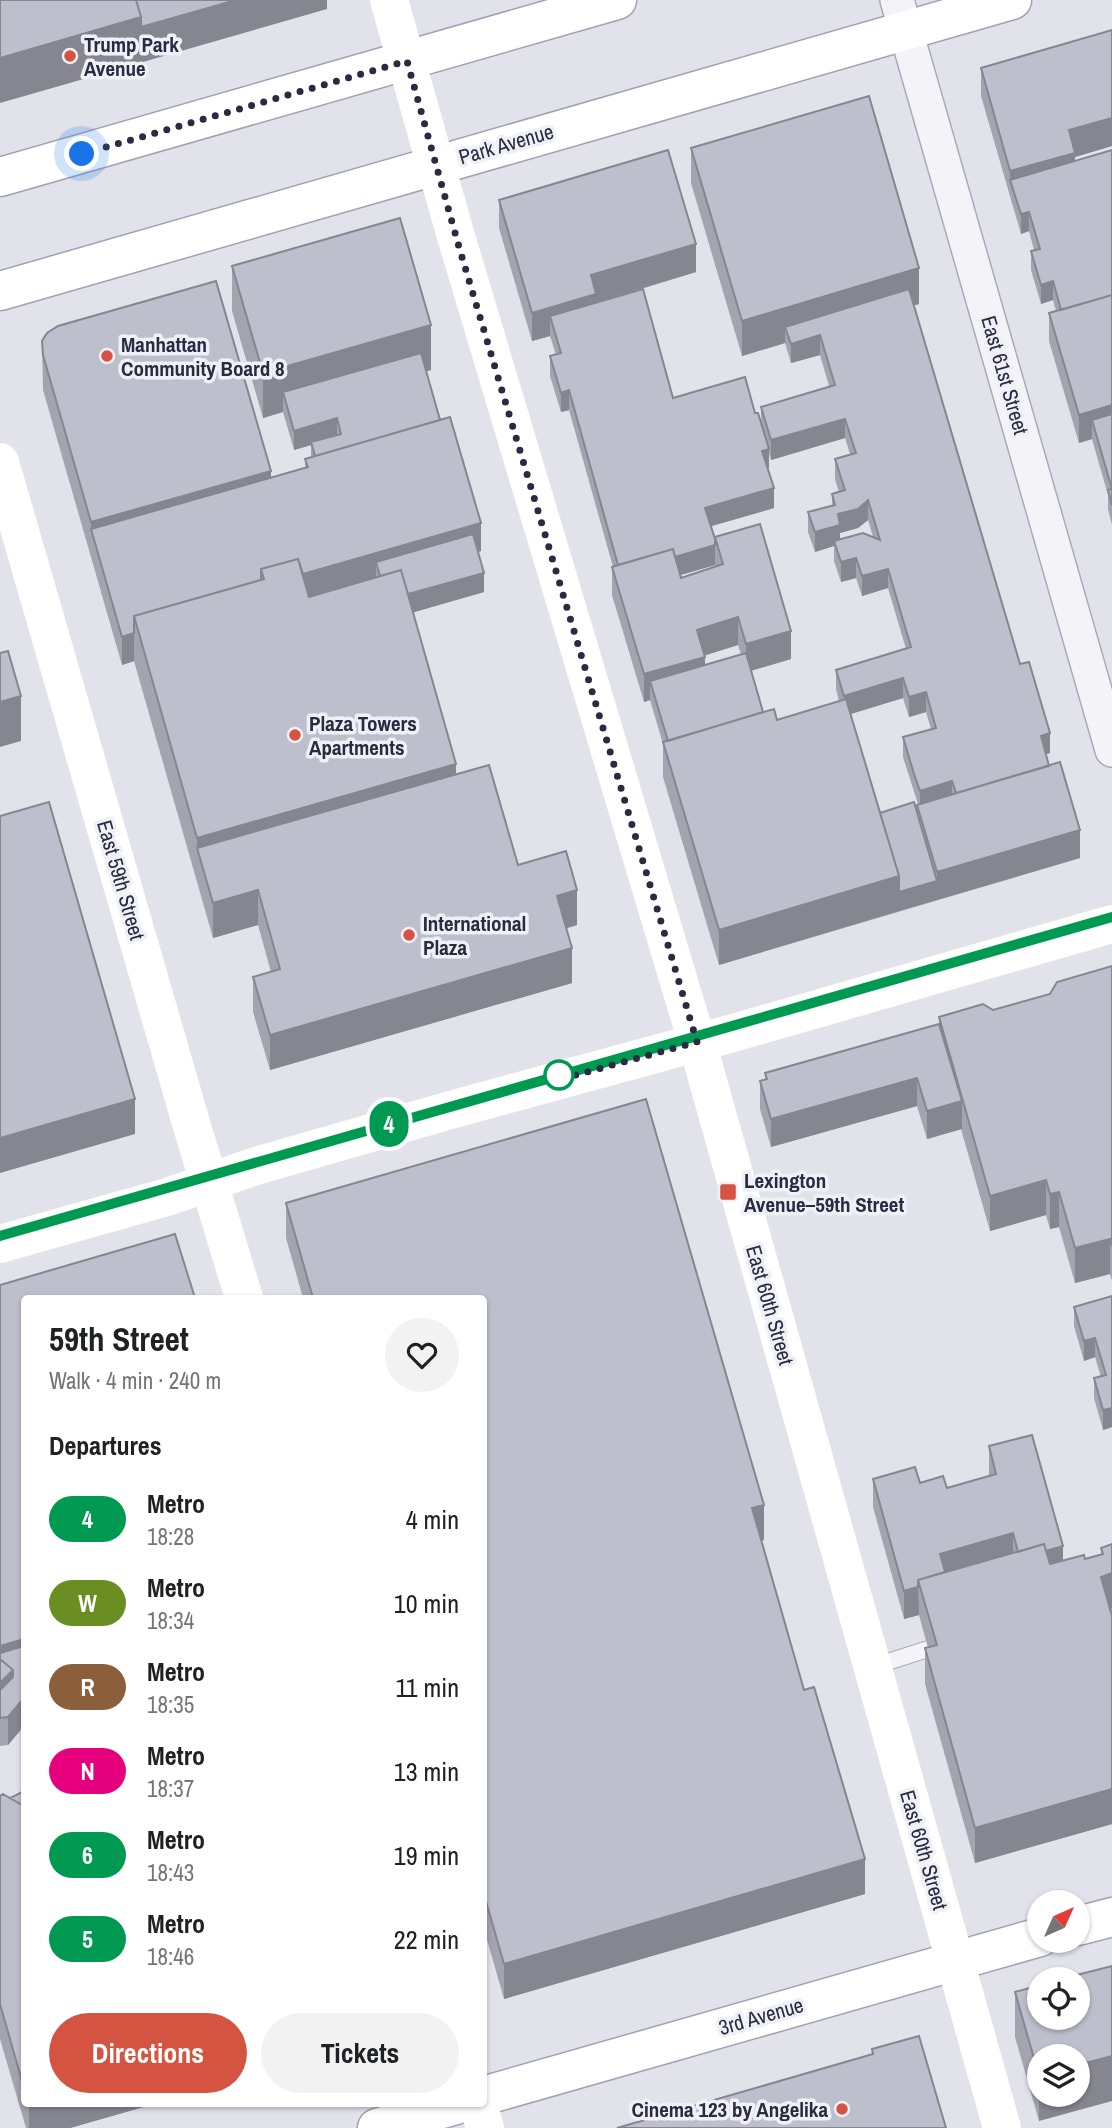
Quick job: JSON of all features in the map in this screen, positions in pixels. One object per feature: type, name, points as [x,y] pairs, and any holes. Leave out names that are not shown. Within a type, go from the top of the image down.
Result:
[{"type":"main road","name":"East 60th Street","points":[[389,0],[697,1042],[1002,2128]]},
{"type":"main road","points":[[0,177],[617,0]]},
{"type":"main road","name":"Park Avenue","points":[[0,291],[436,165],[901,15],[1012,0]]},
{"type":"main road","name":"East 59th Street","points":[[0,462],[243,1295]]},
{"type":"main road","points":[[0,1244],[167,1197],[454,1108],[1112,924]]},
{"type":"main road","points":[[1090,1923],[1112,1917]]},
{"type":"main road","name":"3rd Avenue","points":[[487,2095],[1027,1941]]},
{"type":"main road","points":[[377,2128],[449,2107]]},
{"type":"main road","points":[[479,2107],[485,2128]]},
{"type":"street","name":"East 61st Street","points":[[901,15],[1112,750]]},
{"type":"lane","points":[[872,1667],[929,1649]]},
{"type":"building","points":[[0,0],[136,0],[141,17],[0,58]]},
{"type":"building","points":[[136,0],[236,0],[141,27]]},
{"type":"building","points":[[1112,30],[1112,118],[1069,130],[1075,153],[1010,171],[981,68]]},
{"type":"building","points":[[869,96],[919,268],[742,321],[691,148]]},
{"type":"building","points":[[668,150],[696,244],[591,275],[596,294],[532,313],[499,200]]},
{"type":"building","points":[[1112,150],[1112,295],[1061,310],[1053,281],[1041,285],[1031,251],[1040,249],[1029,212],[1021,214],[1010,180]]},
{"type":"building","points":[[400,218],[431,325],[263,373],[232,266]]},
{"type":"building","points":[[216,281],[271,471],[91,522],[43,355],[42,341],[47,333],[58,326]]},
{"type":"building","points":[[643,289],[673,398],[745,377],[769,449],[762,451],[774,488],[705,508],[715,545],[675,557],[673,549],[618,565],[569,390],[561,393],[550,356],[561,353],[550,316]]},
{"type":"building","points":[[909,289],[1020,664],[1029,662],[1050,733],[1041,736],[1049,766],[956,793],[952,781],[920,791],[903,737],[936,728],[926,692],[909,697],[903,678],[844,696],[836,670],[911,647],[888,569],[862,576],[856,558],[841,562],[834,541],[863,533],[880,540],[868,500],[858,509],[838,514],[840,525],[815,532],[808,512],[835,505],[832,494],[845,490],[835,459],[856,453],[845,419],[771,440],[761,407],[835,385],[820,335],[791,344],[785,327]]},
{"type":"building","points":[[1112,295],[1112,405],[1079,415],[1049,313]]},
{"type":"building","points":[[421,353],[440,420],[315,456],[311,442],[341,434],[337,418],[294,431],[283,392]]},
{"type":"building","points":[[1112,414],[1112,489],[1092,420]]},
{"type":"building","points":[[450,417],[481,523],[303,574],[298,559],[261,569],[261,580],[134,616],[134,633],[122,637],[91,529],[308,467],[305,459]]},
{"type":"building","points":[[1112,489],[1112,505],[1108,490]]},
{"type":"building","points":[[760,524],[791,631],[746,644],[738,617],[697,630],[705,657],[644,674],[612,567],[673,549],[681,578],[723,564],[715,537]]},
{"type":"building","points":[[473,534],[484,573],[408,594],[401,570],[380,576],[376,562]]},
{"type":"building","name":"Plaza Towers Apartments","points":[[298,559],[309,597],[401,570],[456,764],[197,838],[134,616],[264,579],[261,569]]},
{"type":"building","points":[[8,651],[21,696],[0,702],[0,653]]},
{"type":"building","points":[[746,653],[763,712],[668,741],[650,681]]},
{"type":"building","points":[[846,699],[899,876],[719,930],[663,742],[774,709],[777,720]]},
{"type":"building","points":[[1060,762],[1080,830],[937,872],[917,805]]},
{"type":"building","name":"International Plaza","points":[[489,765],[518,865],[566,851],[577,890],[557,896],[572,948],[270,1035],[253,977],[280,969],[258,890],[213,903],[197,848]]},
{"type":"building","points":[[49,802],[135,1099],[0,1138],[0,816]]},
{"type":"building","points":[[914,802],[937,881],[899,892],[899,876],[880,813]]},
{"type":"building","points":[[1112,966],[1112,1246],[1110,1239],[1075,1248],[1059,1192],[1050,1194],[1046,1180],[990,1196],[939,1017],[983,1004],[993,1010],[1050,994],[1057,982]]},
{"type":"building","points":[[939,1024],[962,1101],[927,1111],[917,1078],[771,1119],[760,1081],[767,1079],[765,1073]]},
{"type":"building","points":[[646,1099],[764,1505],[752,1508],[804,1690],[814,1687],[865,1859],[504,1964],[487,1905],[487,1295],[312,1295],[286,1203]]},
{"type":"building","points":[[175,1234],[194,1295],[21,1295],[21,1640],[0,1646],[0,1285]]},
{"type":"building","points":[[1112,1296],[1112,1408],[1103,1410],[1094,1378],[1106,1375],[1095,1338],[1084,1341],[1074,1307]]},
{"type":"building","points":[[1032,1435],[1063,1546],[1046,1551],[1044,1544],[1018,1552],[1013,1533],[940,1554],[945,1572],[918,1580],[918,1587],[904,1591],[873,1479],[915,1467],[920,1483],[943,1476],[947,1488],[996,1474],[989,1446]]},
{"type":"building","points":[[1044,1544],[1050,1564],[1084,1555],[1085,1559],[1103,1554],[1101,1548],[1112,1544],[1112,1573],[1101,1577],[1112,1616],[1112,1789],[975,1828],[925,1648],[937,1645],[918,1580]]},
{"type":"building","points":[[21,1647],[21,1702],[8,1717],[0,1718],[0,1690],[13,1677],[13,1670],[0,1659],[0,1653]]},
{"type":"building","points":[[0,1659],[13,1670],[0,1683]]},
{"type":"building","points":[[21,1792],[21,1804],[10,1798]]},
{"type":"building","points":[[3,1794],[21,1804],[21,2078],[0,2004],[0,1796]]},
{"type":"building","points":[[1112,1966],[1112,2056],[1090,2062],[1090,2044],[1030,2044],[1015,1992],[1027,1989],[1027,2030],[1090,2030],[1090,1972]]},
{"type":"building","points":[[919,2036],[946,2128],[617,2128],[873,2054],[872,2049]]},
{"type":"metro line","name":"4","points":[[0,1236],[1112,917]]},
{"type":"place","name":"Trump Park Avenue","points":[[70,56]]},
{"type":"place","name":"Manhattan Community Board 8","points":[[107,356]]},
{"type":"place","name":"Plaza Towers Apartments","points":[[295,735]]},
{"type":"place","name":"International Plaza","points":[[409,935]]},
{"type":"place","name":"Lexington Avenue–59th Street","points":[[728,1192]]},
{"type":"place","name":"Cinema 123 by Angelika","points":[[842,2109]]},
{"type":"route","points":[[82,154],[407,61],[459,247],[697,1042],[561,1079],[559,1075]]}]
